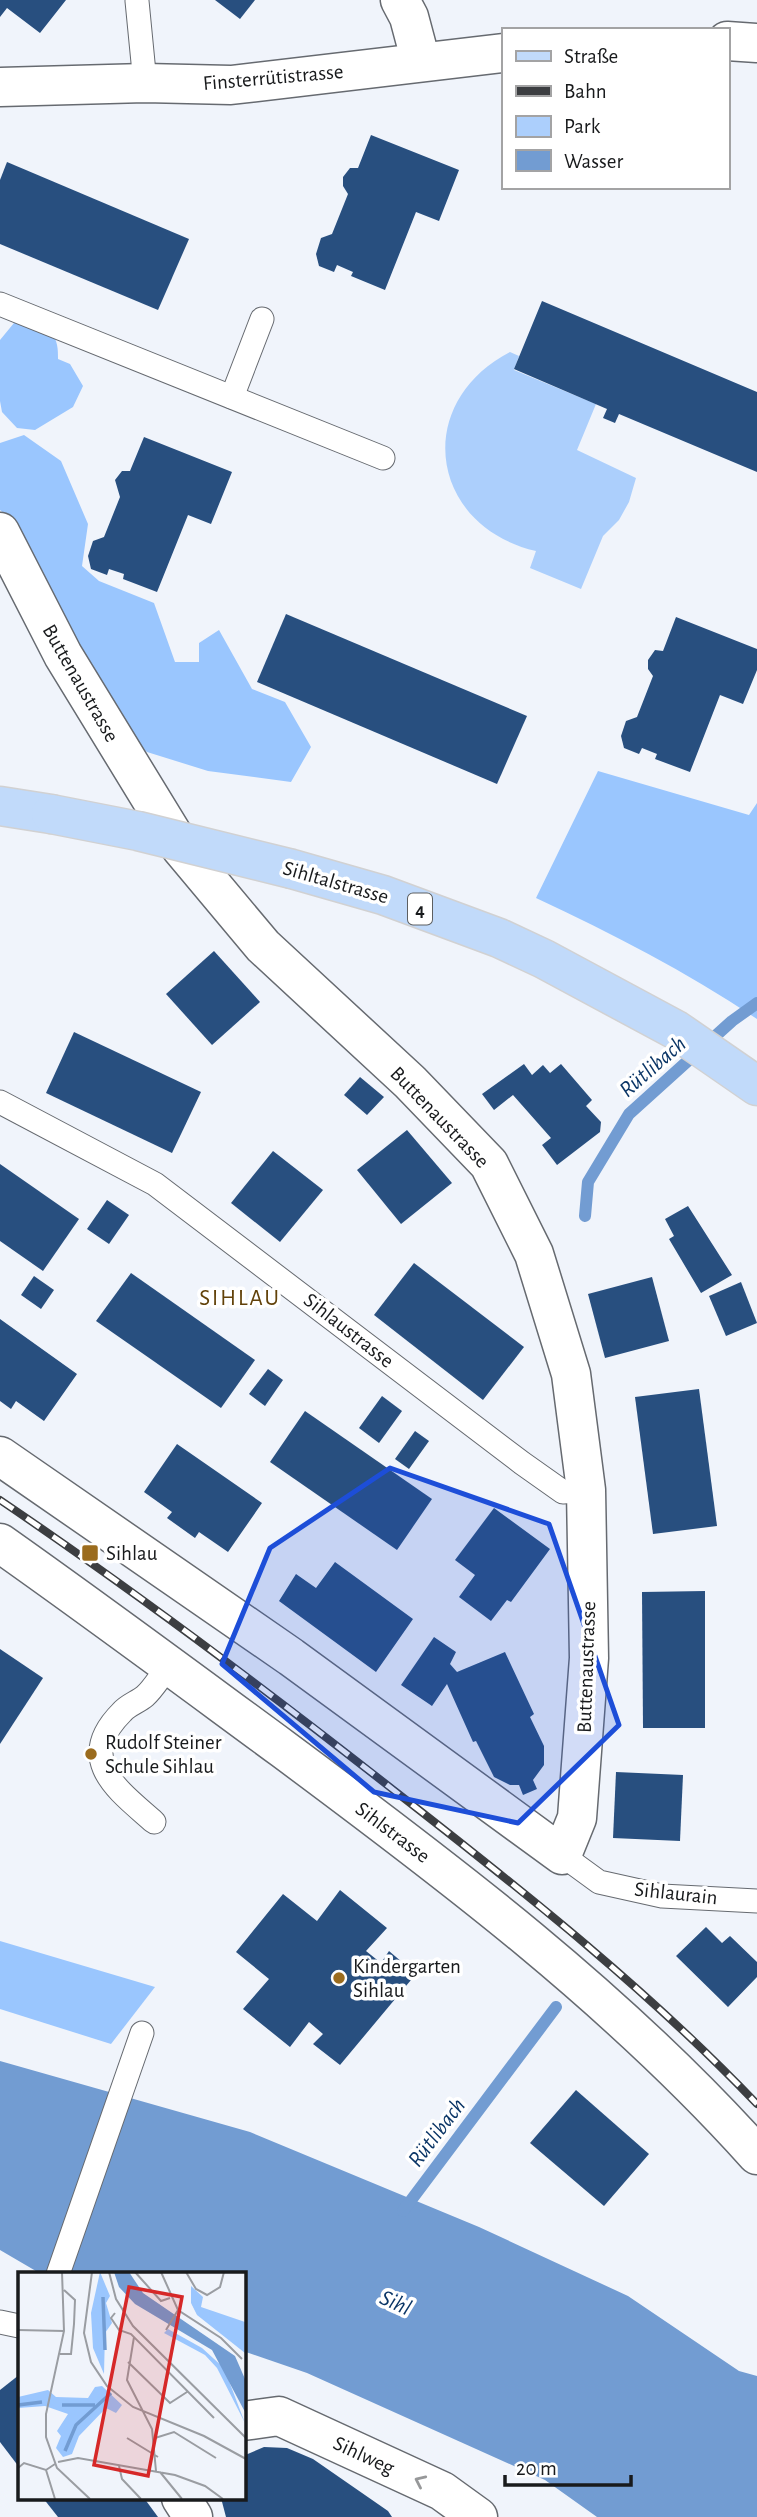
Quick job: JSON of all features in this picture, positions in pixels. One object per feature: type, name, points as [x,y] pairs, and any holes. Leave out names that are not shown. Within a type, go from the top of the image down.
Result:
[{"type":"main road","name":"Sihltalstrasse","points":[[0,806],[138,831],[292,869],[383,895],[499,938],[544,960],[676,1030],[757,1086]]},
{"type":"street","points":[[400,0],[409,17],[421,62]]},
{"type":"street","points":[[729,41],[757,43]]},
{"type":"street","name":"Finsterrütistrasse","points":[[0,87],[145,83],[231,85],[502,53]]},
{"type":"street","name":"Buttenaustrasse","points":[[0,535],[63,655],[181,848],[263,946],[410,1082],[489,1164],[534,1254],[571,1374],[586,1490],[588,1672],[577,1818],[562,1855]]},
{"type":"street","points":[[0,1456],[291,1657],[562,1855]]},
{"type":"street","name":"Sihlstrasse","points":[[0,1543],[397,1833],[595,1992],[757,2155]]},
{"type":"street","name":"Sihlweg","points":[[245,2421],[279,2416],[442,2491],[478,2517]]},
{"type":"street","points":[[182,2500],[193,2517]]},
{"type":"lane","points":[[137,1],[145,83]]},
{"type":"lane","points":[[0,304],[383,458]]},
{"type":"lane","points":[[232,397],[262,319]]},
{"type":"lane","name":"Sihlaustrasse","points":[[0,1102],[155,1184],[543,1478],[563,1492],[586,1490]]},
{"type":"lane","points":[[154,1822],[111,1784],[101,1759],[102,1746],[122,1711],[146,1696],[169,1666]]},
{"type":"lane","name":"Sihlaurain","points":[[562,1855],[599,1882],[662,1896],[757,1901]]},
{"type":"lane","points":[[59,2272],[142,2033]]},
{"type":"lane","points":[[0,2322],[18,2326]]},
{"type":"highlighted area","points":[[390,1468],[549,1524],[619,1725],[518,1823],[374,1792],[222,1664],[270,1548]]},
{"type":"green space","points":[[510,352],[519,356],[514,370],[596,404],[577,450],[636,478],[629,502],[619,520],[603,536],[581,589],[530,568],[536,551],[500,537],[473,517],[455,490],[446,461],[447,431],[458,401],[479,374]]},
{"type":"shaded area","points":[[34,319],[53,335],[58,359],[70,364],[83,386],[73,407],[35,430],[17,428],[2,412],[0,401],[0,340],[14,323]]},
{"type":"shaded area","points":[[24,435],[61,461],[88,524],[82,566],[99,581],[154,603],[175,662],[199,662],[199,643],[219,630],[252,689],[285,702],[311,747],[291,782],[208,771],[147,752],[78,696],[74,634],[23,555],[17,526],[0,510],[0,443]]},
{"type":"shaded area","points":[[598,771],[749,815],[757,803],[757,1019],[649,954],[536,898]]},
{"type":"shaded area","points":[[0,1941],[155,1987],[111,2044],[0,2009]]},
{"type":"water","name":"Sihl","points":[[0,2061],[250,2132],[479,2227],[628,2296],[739,2371],[757,2376],[757,2517],[597,2517],[545,2480],[307,2373],[245,2352],[245,2272],[38,2272],[0,2250]]},
{"type":"building","points":[[0,0],[66,0],[40,33],[7,8],[0,17]]},
{"type":"building","points":[[215,0],[255,0],[240,19]]},
{"type":"building","points":[[371,135],[459,170],[439,221],[416,212],[385,290],[351,276],[353,272],[337,265],[334,272],[319,266],[316,254],[321,238],[332,234],[348,194],[343,186],[343,177],[350,168],[358,168]]},
{"type":"building","points":[[7,162],[189,239],[158,310],[0,244],[0,180]]},
{"type":"building","points":[[542,301],[757,392],[757,472],[619,414],[615,423],[603,418],[607,409],[514,369]]},
{"type":"building","points":[[144,437],[232,472],[211,524],[188,515],[157,592],[123,579],[124,574],[109,569],[107,575],[91,569],[88,556],[93,541],[104,537],[120,497],[115,480],[122,471],[130,471]]},
{"type":"building","points":[[286,614],[527,716],[497,784],[257,682]]},
{"type":"building","points":[[676,617],[757,649],[757,670],[743,704],[720,695],[690,772],[655,759],[657,754],[642,748],[639,754],[624,748],[621,736],[626,721],[637,717],[653,676],[648,669],[648,660],[655,650],[663,651]]},
{"type":"building","points":[[214,951],[260,1002],[212,1045],[166,994]]},
{"type":"building","points":[[74,1032],[201,1092],[172,1153],[46,1093]]},
{"type":"building","points":[[524,1064],[532,1075],[543,1065],[550,1073],[561,1064],[592,1100],[586,1106],[601,1122],[600,1132],[557,1165],[542,1145],[551,1138],[513,1095],[494,1110],[482,1094]]},
{"type":"building","points":[[360,1077],[384,1097],[367,1115],[344,1095]]},
{"type":"building","points":[[407,1130],[452,1183],[401,1224],[357,1170]]},
{"type":"building","points":[[273,1151],[323,1190],[280,1242],[231,1203]]},
{"type":"building","points":[[0,1164],[79,1219],[43,1271],[0,1241]]},
{"type":"building","points":[[107,1200],[129,1215],[109,1244],[87,1229]]},
{"type":"building","points":[[688,1206],[732,1275],[701,1293],[669,1239],[674,1236],[665,1219]]},
{"type":"building","points":[[414,1263],[524,1347],[483,1400],[374,1315]]},
{"type":"building","points":[[131,1273],[255,1360],[221,1408],[96,1321]]},
{"type":"building","points":[[34,1276],[54,1290],[41,1309],[21,1295]]},
{"type":"building","points":[[652,1277],[669,1341],[605,1358],[588,1294]]},
{"type":"building","points":[[741,1282],[757,1323],[726,1336],[709,1296]]},
{"type":"building","points":[[0,1319],[77,1374],[44,1421],[16,1401],[11,1409],[0,1401]]},
{"type":"building","points":[[268,1369],[283,1380],[265,1406],[249,1394]]},
{"type":"building","points":[[699,1389],[717,1526],[653,1534],[635,1397]]},
{"type":"building","points":[[382,1396],[402,1411],[379,1443],[359,1428]]},
{"type":"building","points":[[305,1411],[432,1499],[397,1550],[270,1462]]},
{"type":"building","points":[[415,1431],[429,1441],[409,1469],[395,1459]]},
{"type":"building","points":[[177,1444],[262,1503],[228,1552],[199,1532],[195,1538],[167,1518],[172,1512],[144,1492]]},
{"type":"building","points":[[494,1508],[550,1549],[511,1602],[507,1600],[491,1621],[459,1597],[475,1575],[455,1560]]},
{"type":"building","points":[[335,1562],[413,1619],[376,1672],[279,1601],[296,1574],[316,1588]]},
{"type":"building","points":[[705,1591],[705,1728],[643,1728],[642,1592]]},
{"type":"building","points":[[434,1637],[456,1652],[450,1664],[457,1672],[505,1652],[534,1714],[530,1717],[544,1746],[544,1765],[533,1780],[537,1789],[523,1795],[519,1785],[510,1785],[494,1777],[476,1741],[473,1742],[447,1684],[432,1706],[401,1685]]},
{"type":"building","points":[[0,1649],[43,1678],[0,1744]]},
{"type":"building","points":[[616,1772],[683,1775],[680,1841],[613,1838]]},
{"type":"building","name":"Kindergarten Sihlau","points":[[340,1890],[387,1928],[366,1951],[381,1963],[389,1951],[416,1974],[340,2065],[313,2044],[323,2034],[309,2022],[290,2047],[243,2009],[269,1979],[236,1952],[283,1894],[317,1921]]},
{"type":"building","points":[[706,1927],[722,1943],[730,1936],[757,1962],[757,1977],[728,2007],[676,1956]]},
{"type":"building","points":[[576,2090],[649,2154],[604,2206],[530,2143]]},
{"type":"building","points":[[18,2376],[18,2466],[0,2442],[0,2390]]},
{"type":"building","points":[[264,2447],[287,2448],[313,2459],[388,2511],[392,2517],[226,2517],[222,2500],[245,2500],[245,2455]]},
{"type":"building","points":[[45,2500],[145,2500],[158,2517],[58,2517]]},
{"type":"waterway","name":"Rütlibach","points":[[585,1216],[588,1182],[629,1114],[732,1021],[757,1003]]},
{"type":"waterway","name":"Rütlibach","points":[[403,2211],[556,2007]]},
{"type":"railway","points":[[0,1500],[205,1646],[497,1871],[631,1983],[757,2104]]},
{"type":"place","name":"Sihlau","points":[[90,1553]]},
{"type":"place","name":"Rudolf Steiner Schule Sihlau","points":[[91,1754]]},
{"type":"place","name":"Kindergarten Sihlau","points":[[339,1978]]},
{"type":"district","name":"SIHLAU","points":[[240,1297]]}]
